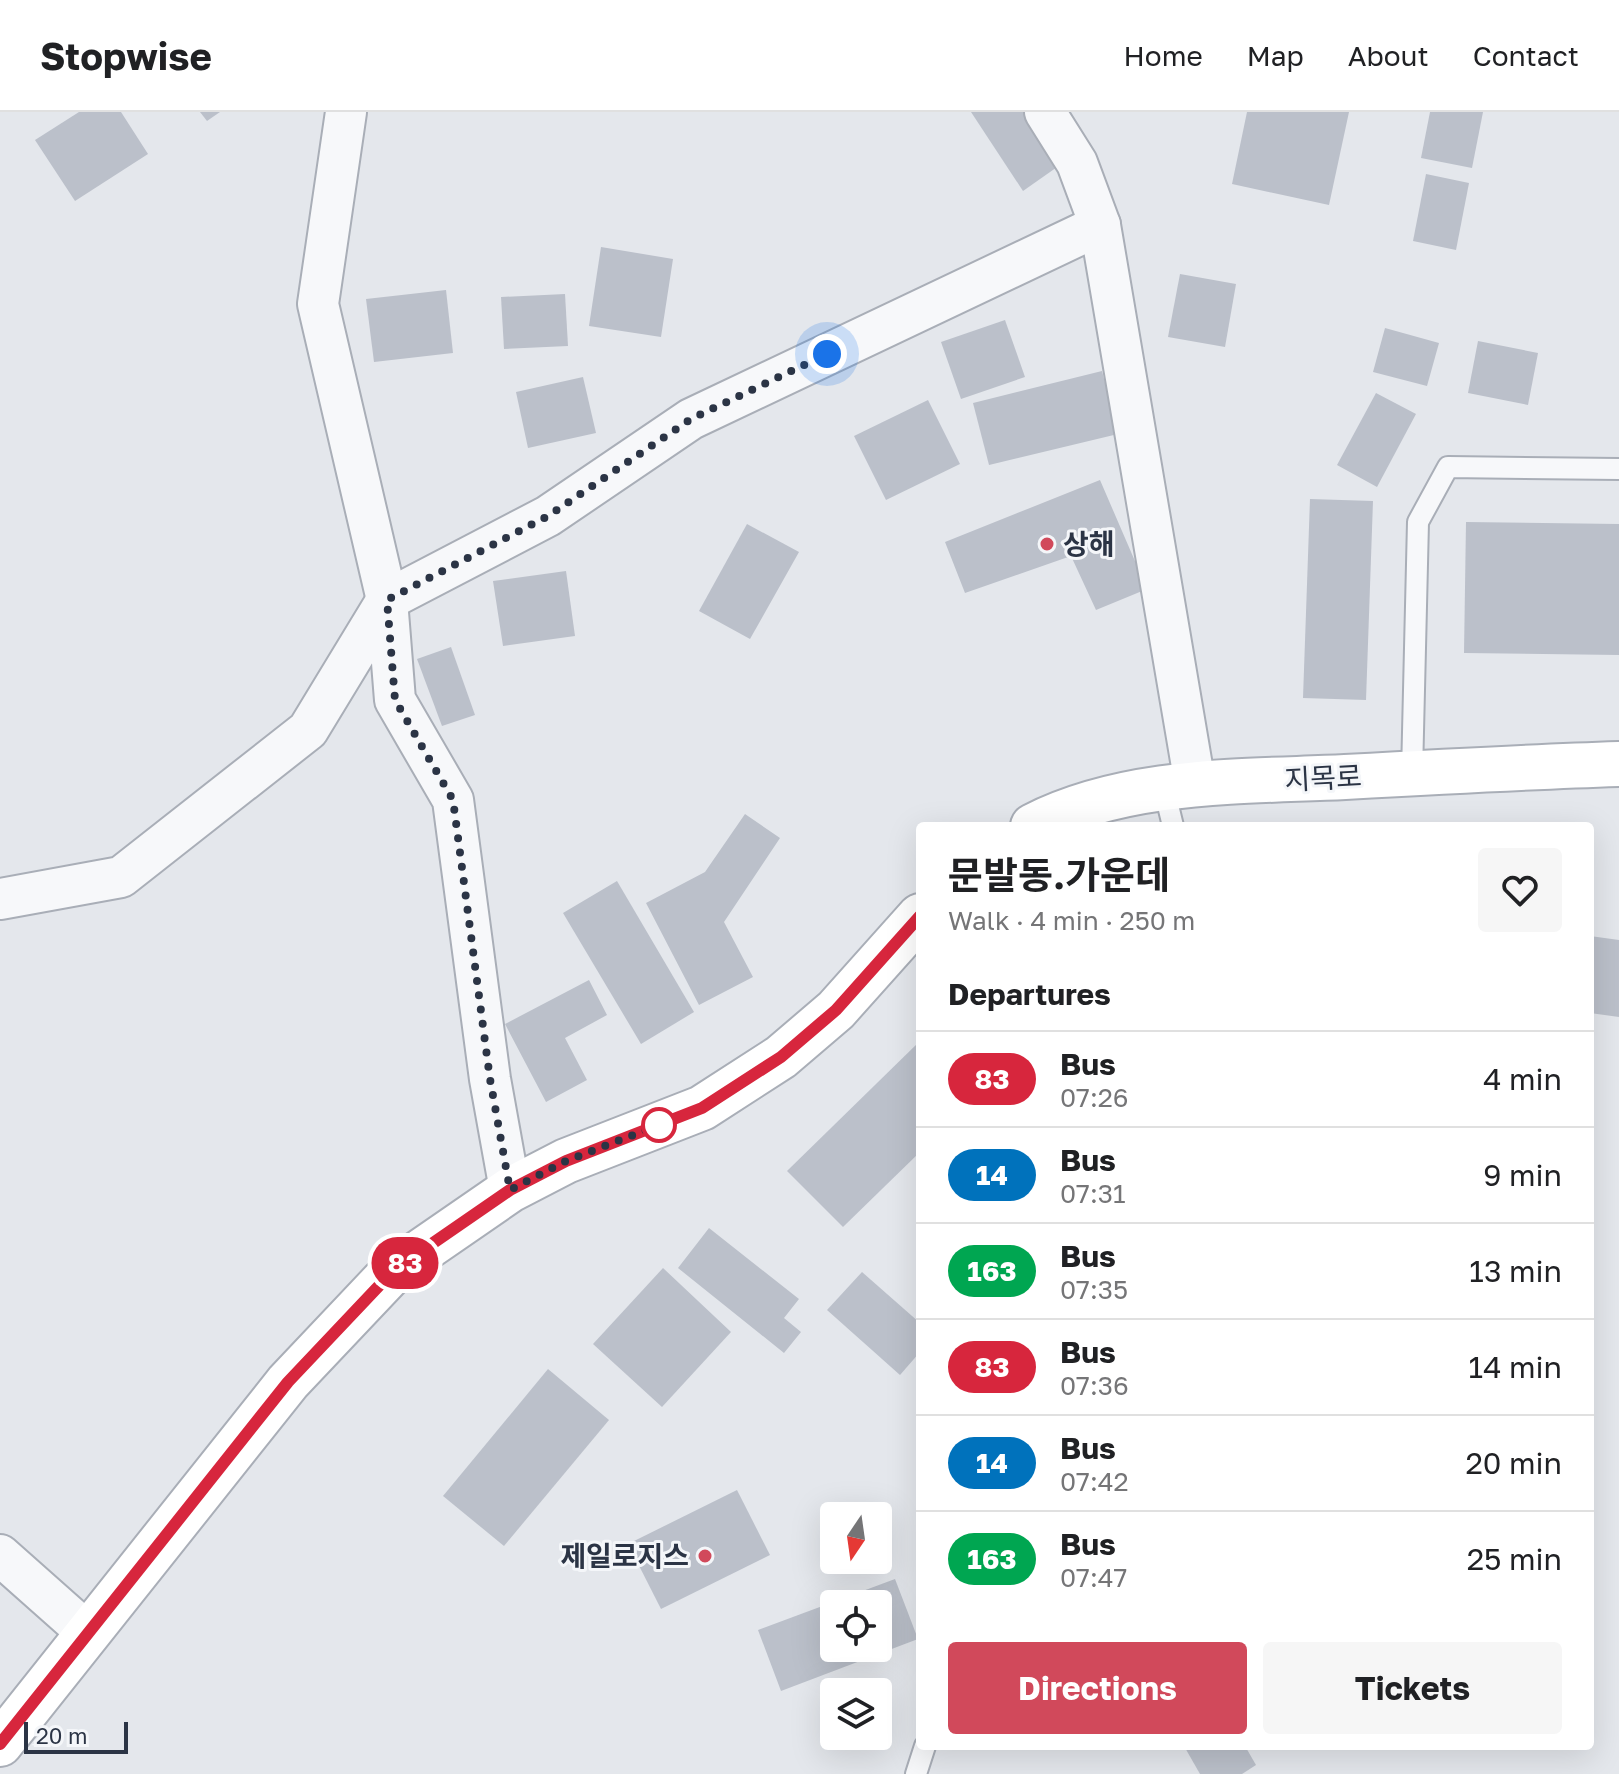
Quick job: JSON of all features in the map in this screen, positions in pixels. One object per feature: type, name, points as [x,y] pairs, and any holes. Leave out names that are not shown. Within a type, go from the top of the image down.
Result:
[{"type":"street","points":[[346,112],[318,304],[387,600],[395,700],[453,800],[490,1079],[510,1190]]},
{"type":"street","points":[[1045,112],[1077,163],[1100,225],[1177,800]]},
{"type":"street","points":[[0,899],[121,877],[308,730],[387,600],[548,516],[691,419],[1100,225]]},
{"type":"street","name":"지목로","points":[[1044,822],[1100,801],[1177,800],[1412,774],[1619,764]]},
{"type":"street","points":[[0,1744],[288,1382],[394,1270],[510,1190],[566,1161],[702,1108],[781,1057],[836,1010],[916,920]]},
{"type":"street","points":[[0,1555],[89,1634]]},
{"type":"lane","points":[[1412,774],[1418,522],[1448,467],[1619,469]]},
{"type":"lane","points":[[916,1774],[924,1750]]},
{"type":"building","points":[[79,112],[121,112],[148,154],[75,201],[35,140]]},
{"type":"building","points":[[200,112],[220,112],[207,121]]},
{"type":"building","points":[[971,112],[1025,112],[1060,165],[1023,191]]},
{"type":"building","points":[[1247,112],[1349,112],[1329,205],[1232,184]]},
{"type":"building","points":[[1430,112],[1483,112],[1472,168],[1421,158]]},
{"type":"building","points":[[1426,174],[1469,183],[1456,250],[1413,241]]},
{"type":"building","points":[[601,247],[673,259],[661,337],[589,326]]},
{"type":"building","points":[[1180,274],[1236,284],[1225,347],[1168,337]]},
{"type":"building","points":[[446,290],[453,353],[374,362],[366,299]]},
{"type":"building","points":[[565,294],[568,346],[504,349],[501,297]]},
{"type":"building","points":[[1005,320],[1025,377],[961,399],[941,342]]},
{"type":"building","points":[[1385,328],[1439,343],[1427,386],[1373,372]]},
{"type":"building","points":[[1478,341],[1538,353],[1528,405],[1468,393]]},
{"type":"building","points":[[1102,371],[1118,434],[989,465],[973,403]]},
{"type":"building","points":[[583,377],[596,433],[528,448],[516,392]]},
{"type":"building","points":[[1376,393],[1416,414],[1377,487],[1337,465]]},
{"type":"building","points":[[928,400],[960,464],[886,500],[854,436]]},
{"type":"building","points":[[1100,480],[1147,589],[1096,610],[1071,556],[965,593],[945,542]]},
{"type":"building","points":[[1310,499],[1373,501],[1366,700],[1303,698]]},
{"type":"building","points":[[1466,522],[1619,524],[1619,655],[1464,653]]},
{"type":"building","points":[[747,524],[799,552],[750,639],[699,611]]},
{"type":"building","points":[[566,571],[575,636],[503,646],[493,581]]},
{"type":"building","points":[[451,647],[475,715],[442,726],[417,659]]},
{"type":"building","points":[[745,814],[780,838],[724,922],[753,977],[699,1005],[646,903],[705,872]]},
{"type":"building","points":[[617,881],[694,1012],[641,1044],[563,913]]},
{"type":"building","points":[[1594,937],[1619,940],[1619,1017],[1594,1014]]},
{"type":"building","points":[[589,980],[607,1015],[565,1038],[587,1080],[546,1102],[505,1024]]},
{"type":"building","points":[[916,1045],[916,1156],[843,1227],[787,1171]]},
{"type":"building","points":[[709,1228],[799,1299],[784,1318],[801,1332],[784,1353],[678,1268]]},
{"type":"building","points":[[663,1268],[731,1332],[662,1407],[593,1344]]},
{"type":"building","points":[[862,1272],[916,1319],[916,1357],[900,1375],[827,1310]]},
{"type":"building","points":[[548,1369],[609,1420],[504,1546],[443,1496]]},
{"type":"building","points":[[737,1490],[770,1555],[661,1609],[628,1544]]},
{"type":"building","points":[[895,1579],[916,1640],[892,1649],[892,1590],[865,1590]]},
{"type":"building","points":[[820,1607],[820,1662],[857,1662],[781,1691],[758,1630]]},
{"type":"building","points":[[1186,1750],[1247,1750],[1256,1765],[1242,1774],[1200,1774]]},
{"type":"bus line","name":"83","points":[[0,1744],[288,1382],[394,1270],[510,1190],[566,1161],[702,1108],[781,1057],[836,1010],[916,920]]},
{"type":"place","name":"상해","points":[[1047,544]]},
{"type":"place","name":"제일로지스","points":[[705,1556]]},
{"type":"route","points":[[659,1125],[566,1161],[510,1190],[490,1079],[453,800],[395,700],[387,600],[548,516],[691,419],[827,354]]}]
